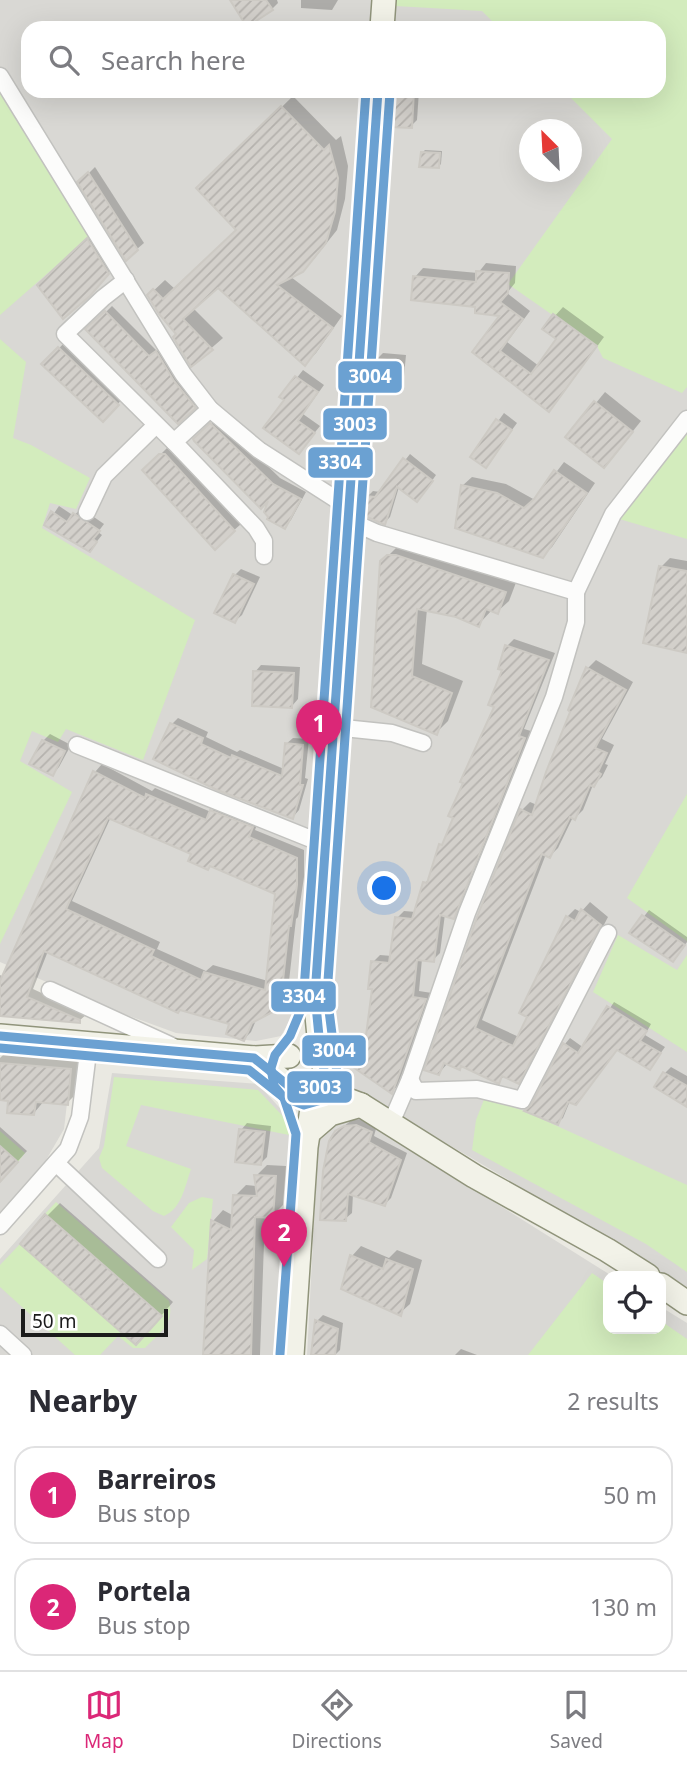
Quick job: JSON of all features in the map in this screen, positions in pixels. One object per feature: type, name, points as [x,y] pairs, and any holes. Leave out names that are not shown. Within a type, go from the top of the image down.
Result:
[{"type":"main road","points":[[382,21],[384,0]]},
{"type":"main road","points":[[310,1080],[377,98]]},
{"type":"main road","points":[[315,1008],[283,1069],[361,1105],[474,1177],[640,1271]]},
{"type":"main road","points":[[0,1036],[254,1058],[312,1051],[292,1355]]},
{"type":"main road","points":[[254,1058],[310,1080]]},
{"type":"main road","points":[[308,1133],[330,1114],[361,1105]]},
{"type":"main road","points":[[666,1288],[687,1303]]},
{"type":"street","points":[[0,76],[183,374],[210,409],[288,471],[337,500],[348,520],[377,533],[576,592]]},
{"type":"street","points":[[126,280],[65,334],[256,528],[264,541],[264,556]]},
{"type":"street","points":[[174,442],[210,409]]},
{"type":"street","points":[[391,1124],[410,1079],[467,913],[554,697],[576,622],[576,592],[613,514],[687,419]]},
{"type":"street","points":[[87,512],[104,476],[156,425]]},
{"type":"street","points":[[334,727],[392,733],[423,743]]},
{"type":"street","points":[[77,745],[326,845]]},
{"type":"street","points":[[410,1079],[416,1091],[477,1088],[522,1100],[608,933]]},
{"type":"street","points":[[50,990],[184,1052]]},
{"type":"street","points":[[0,1226],[68,1149],[80,1117],[89,1044]]},
{"type":"street","points":[[56,1163],[158,1259]]},
{"type":"street","points":[[0,1334],[23,1355]]},
{"type":"shaded area","points":[[0,0],[373,0],[372,21],[21,21],[21,98],[367,98],[297,1008],[281,1036],[256,1041],[176,1033],[105,1007],[0,962]]},
{"type":"shaded area","points":[[396,0],[687,0],[687,1294],[666,1278],[666,1271],[658,1271],[641,1258],[344,1083],[335,1069],[327,1042],[390,98],[666,98],[666,21],[394,21]]},
{"type":"shaded area","points":[[0,1063],[71,1069],[64,1129],[46,1160],[0,1212]]},
{"type":"shaded area","points":[[112,1073],[258,1084],[298,1128],[285,1355],[0,1355],[0,1259],[99,1148]]},
{"type":"shaded area","points":[[344,1116],[362,1119],[604,1271],[603,1334],[666,1334],[666,1310],[687,1323],[687,1355],[307,1355],[318,1147],[323,1127]]},
{"type":"green space","points":[[396,0],[687,0],[687,387],[682,393],[603,358],[597,346],[508,284],[612,139],[571,98],[666,98],[666,21],[492,21],[482,11],[396,6]]},
{"type":"green space","points":[[0,85],[6,88],[89,237],[0,315]]},
{"type":"green space","points":[[0,339],[26,362],[13,438],[90,478],[76,509],[50,503],[42,528],[195,620],[143,760],[66,729],[58,742],[32,731],[20,761],[72,792],[0,944]]},
{"type":"green space","points":[[687,426],[687,539],[616,518]]},
{"type":"green space","points":[[687,794],[687,941],[627,898]]},
{"type":"green space","points":[[618,935],[677,970],[687,955],[687,1052],[593,992]]},
{"type":"green space","points":[[114,1077],[258,1090],[295,1129],[294,1136],[141,1105],[126,1146],[191,1169],[179,1202],[164,1216],[153,1211],[102,1168],[99,1158],[104,1146]]},
{"type":"green space","points":[[485,1097],[524,1111],[687,1185],[687,1272],[646,1244],[472,1150],[476,1120]]},
{"type":"green space","points":[[0,1131],[25,1153],[18,1162],[0,1146]]},
{"type":"green space","points":[[202,1197],[213,1199],[207,1259],[192,1270],[194,1250],[171,1227],[189,1203]]},
{"type":"green space","points":[[56,1202],[169,1301],[168,1322],[145,1348],[133,1348],[118,1336],[100,1355],[75,1355],[0,1287],[0,1265],[20,1244],[136,1345],[162,1316],[45,1214]]},
{"type":"green space","points":[[592,1273],[603,1281],[603,1334],[666,1334],[666,1324],[687,1339],[687,1355],[528,1355]]},
{"type":"building","points":[[230,0],[266,0],[273,10],[256,21],[243,21]]},
{"type":"building","points":[[392,98],[414,98],[412,128],[390,127]]},
{"type":"building","points":[[281,106],[324,150],[329,145],[338,178],[335,212],[326,243],[303,272],[277,285],[333,328],[305,366],[218,288],[183,319],[213,350],[191,367],[173,337],[176,334],[147,295],[153,289],[163,299],[236,230],[196,188]]},
{"type":"building","points":[[421,152],[440,153],[439,168],[419,167]]},
{"type":"building","points":[[88,172],[138,250],[126,261],[77,182]]},
{"type":"building","points":[[87,238],[109,274],[90,296],[63,319],[37,285]]},
{"type":"building","points":[[476,271],[509,273],[508,293],[500,302],[523,319],[500,351],[531,374],[556,339],[542,329],[553,314],[597,346],[549,412],[472,352],[499,316],[475,313],[475,307],[411,300],[413,276],[476,282]]},
{"type":"building","points":[[105,311],[149,356],[156,351],[174,381],[196,408],[178,424],[85,329]]},
{"type":"building","points":[[58,347],[119,405],[103,422],[41,364]]},
{"type":"building","points":[[374,359],[400,361],[398,384],[373,382]]},
{"type":"building","points":[[295,376],[318,392],[298,421],[315,433],[299,454],[263,428],[284,400],[279,397]]},
{"type":"building","points":[[594,401],[633,432],[604,468],[565,437]]},
{"type":"building","points":[[496,419],[512,430],[486,468],[470,457]]},
{"type":"building","points":[[210,423],[273,484],[301,499],[285,529],[267,519],[264,512],[268,501],[261,509],[194,441]]},
{"type":"building","points":[[159,454],[165,454],[235,531],[215,550],[142,470]]},
{"type":"building","points":[[403,458],[433,481],[417,502],[397,487],[385,525],[365,516],[367,496],[375,497]]},
{"type":"building","points":[[554,470],[587,493],[543,558],[455,528],[461,485],[497,493],[524,508],[534,499]]},
{"type":"building","points":[[51,511],[67,522],[73,513],[100,531],[93,539],[97,542],[90,552],[44,525]]},
{"type":"building","points":[[387,555],[396,555],[506,592],[498,614],[486,609],[479,627],[456,617],[417,609],[412,676],[452,693],[437,735],[371,707],[380,561]]},
{"type":"building","points":[[659,566],[687,571],[687,653],[643,643]]},
{"type":"building","points":[[233,574],[254,584],[235,623],[214,613]]},
{"type":"building","points":[[505,645],[549,660],[519,736],[525,738],[454,919],[440,915],[434,962],[417,960],[413,997],[426,999],[392,1094],[337,1056],[363,1059],[372,989],[368,989],[371,961],[389,963],[395,917],[412,919],[423,882],[427,883],[439,844],[442,845],[453,818],[448,816],[463,783],[460,782],[494,707],[488,705],[502,670],[498,669]]},
{"type":"building","points":[[586,667],[626,690],[595,748],[607,753],[598,772],[601,774],[594,787],[590,785],[575,820],[570,817],[550,858],[542,854],[475,1028],[513,1046],[527,1017],[519,1013],[566,916],[575,921],[581,909],[601,925],[519,1084],[502,1076],[499,1084],[461,1066],[460,1070],[444,1063],[439,1075],[424,1070],[477,917],[520,809],[532,815],[570,712],[568,710]]},
{"type":"building","points":[[253,671],[294,673],[292,708],[252,706]]},
{"type":"building","points":[[170,723],[203,738],[201,744],[282,776],[285,743],[303,745],[300,785],[303,785],[293,819],[217,790],[153,759]]},
{"type":"building","points":[[42,740],[65,751],[53,776],[29,764]]},
{"type":"building","points":[[93,771],[145,798],[146,794],[206,820],[210,810],[253,827],[249,837],[297,858],[297,885],[289,926],[280,1008],[252,1023],[244,1041],[226,1034],[229,1024],[180,1010],[178,1013],[44,951],[27,997],[80,1020],[80,1023],[0,1016],[0,981]],"holes":[[[108,818],[191,854],[188,861],[208,870],[210,866],[275,894],[265,990],[204,972],[201,980],[151,956],[154,950],[66,909]]]},
{"type":"building","points":[[642,915],[685,945],[673,962],[629,933]]},
{"type":"building","points":[[607,1006],[647,1031],[640,1041],[661,1053],[650,1070],[617,1050],[576,1105],[568,1102],[558,1125],[524,1111],[531,1105],[563,1043],[578,1053]]},
{"type":"building","points":[[0,1063],[71,1069],[68,1105],[36,1102],[34,1115],[7,1113],[8,1101],[0,1100]]},
{"type":"building","points":[[663,1072],[687,1086],[687,1107],[654,1087]]},
{"type":"building","points":[[356,1125],[372,1132],[369,1142],[401,1160],[385,1206],[348,1194],[346,1221],[320,1220],[323,1171],[329,1141],[335,1131],[344,1126]]},
{"type":"building","points":[[239,1129],[265,1132],[261,1165],[235,1162]]},
{"type":"building","points":[[0,1146],[18,1162],[0,1182]]},
{"type":"building","points":[[254,1175],[276,1176],[273,1218],[255,1217],[251,1355],[203,1355],[211,1220],[231,1230],[233,1195],[257,1196]]},
{"type":"building","points":[[45,1214],[162,1316],[136,1345],[20,1244]]},
{"type":"building","points":[[350,1255],[383,1269],[386,1259],[413,1269],[401,1316],[341,1289]]},
{"type":"building","points":[[315,1320],[338,1329],[335,1355],[311,1355]]},
{"type":"transit line","name":"3304","points":[[280,1354],[296,1134],[284,1098],[274,1086],[271,1068],[275,1055],[290,1036],[303,1005],[366,98]]},
{"type":"transit line","name":"3003","points":[[0,1036],[254,1058],[290,1087],[302,1093],[318,1089],[326,1078],[321,1057],[315,995],[378,98]]},
{"type":"transit line","name":"3004","points":[[0,1048],[249,1070],[283,1097],[304,1105],[325,1099],[338,1081],[327,995],[390,98]]},
{"type":"place","name":"Barreiros","points":[[319,758]]},
{"type":"place","name":"Portela","points":[[284,1267]]}]
